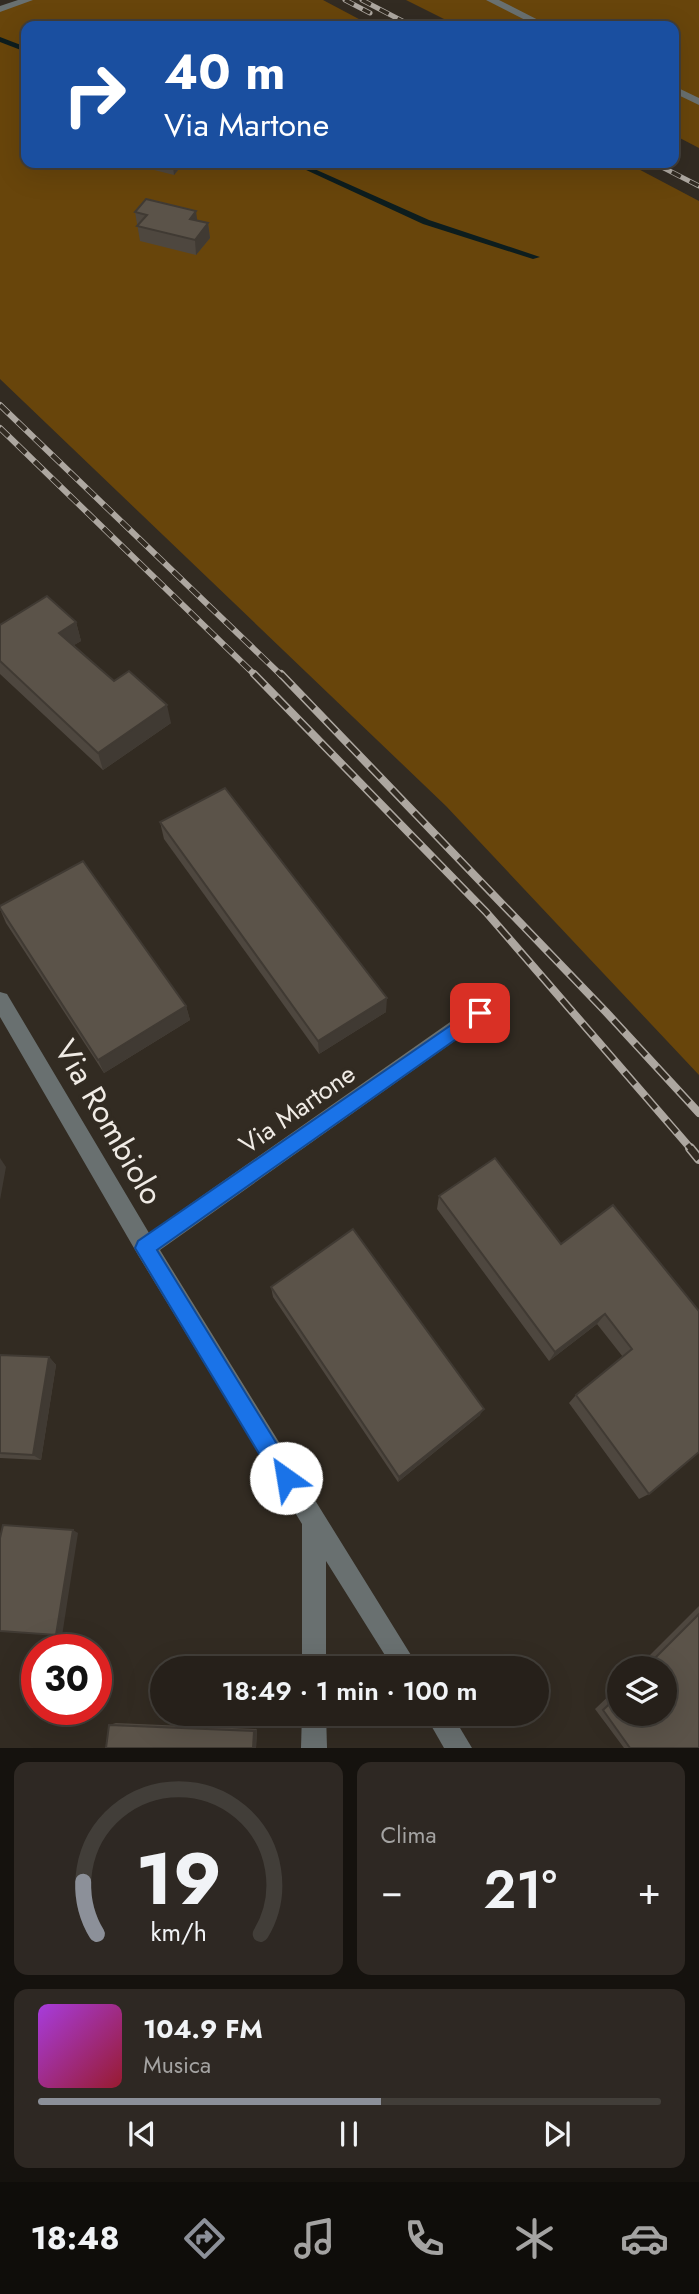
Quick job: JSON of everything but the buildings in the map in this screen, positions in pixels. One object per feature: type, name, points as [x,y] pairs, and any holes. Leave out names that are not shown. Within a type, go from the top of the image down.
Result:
[{"type":"street","points":[[0,9],[28,0]]},
{"type":"street","points":[[491,0],[535,21]]},
{"type":"street","points":[[679,92],[699,102]]},
{"type":"street","name":"Via Rombiolo","points":[[0,1000],[145,1248],[314,1524],[399,1656]]},
{"type":"street","name":"Via Martone","points":[[145,1248],[480,1013]]},
{"type":"street","points":[[314,1524],[314,1656]]},
{"type":"street","points":[[314,1726],[314,1748]]},
{"type":"street","points":[[445,1726],[459,1748]]},
{"type":"shaded area","points":[[23,0],[323,0],[363,21],[21,21],[21,168],[636,168],[699,201],[699,1075],[446,806],[0,379],[0,7]]},
{"type":"shaded area","points":[[406,0],[699,0],[699,148],[679,138],[679,21],[448,21]]},
{"type":"waterway","points":[[0,39],[21,48]]},
{"type":"waterway","points":[[306,168],[426,222],[536,257]]},
{"type":"railway","points":[[345,0],[370,13]]},
{"type":"railway","points":[[362,0],[402,21]]},
{"type":"railway","points":[[664,168],[699,186]]},
{"type":"railway","points":[[0,405],[282,676]]},
{"type":"railway","points":[[0,428],[255,675]]},
{"type":"railway","points":[[281,674],[606,1012],[699,1113]]},
{"type":"railway","points":[[255,675],[486,912],[692,1150]]},
{"type":"railway","points":[[690,1148],[699,1159]]},
{"type":"route","points":[[286,1478],[145,1248],[480,1013]]}]
